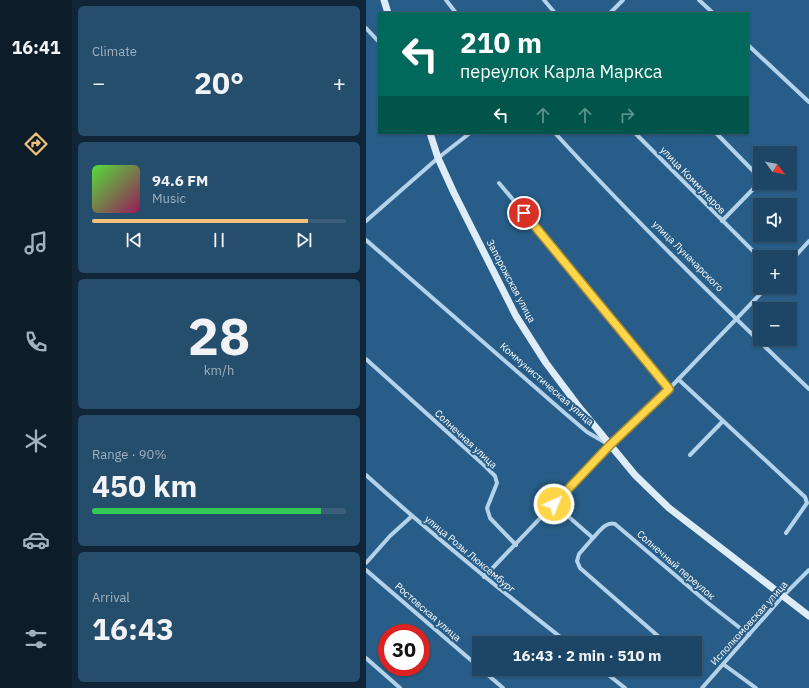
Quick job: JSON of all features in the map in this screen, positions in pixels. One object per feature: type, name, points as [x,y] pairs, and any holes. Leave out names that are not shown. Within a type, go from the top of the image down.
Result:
[{"type":"main road","points":[[384,0],[388,12]]},
{"type":"main road","name":"Запорожская улица","points":[[430,134],[438,158],[461,207],[516,316],[546,363],[610,445]]},
{"type":"main road","name":"Коммунистическая улица","points":[[610,445],[635,475],[669,508],[809,616]]},
{"type":"street","points":[[446,0],[455,12]]},
{"type":"street","points":[[544,0],[554,12]]},
{"type":"street","points":[[611,12],[622,0]]},
{"type":"street","points":[[699,0],[712,12]]},
{"type":"street","points":[[366,28],[378,41]]},
{"type":"street","points":[[749,46],[809,102]]},
{"type":"street","points":[[366,221],[438,158],[469,134]]},
{"type":"street","name":"улица Луначарского","points":[[556,134],[626,209],[809,389]]},
{"type":"street","name":"улица Коммунаров","points":[[636,134],[753,251]]},
{"type":"street","name":"улица Коммунаров","points":[[717,134],[753,171]]},
{"type":"street","points":[[499,183],[669,389]]},
{"type":"street","name":"улица Коммунаров","points":[[722,221],[753,189]]},
{"type":"street","name":"Коммунистическая улица","points":[[366,240],[572,420],[587,432],[610,445]]},
{"type":"street","points":[[797,254],[809,241]]},
{"type":"street","points":[[484,577],[610,445],[669,389],[760,294]]},
{"type":"street","name":"Солнечная улица","points":[[366,358],[495,476],[498,483],[487,508],[490,518],[516,545]]},
{"type":"street","points":[[678,379],[805,497],[807,503],[786,533]]},
{"type":"street","points":[[690,455],[723,421]]},
{"type":"street","name":"улица Розы Люксембург","points":[[366,475],[484,577],[559,636]]},
{"type":"street","points":[[554,504],[593,538],[579,554],[577,561],[580,568],[658,636]]},
{"type":"street","points":[[366,562],[390,536],[412,516]]},
{"type":"street","name":"Солнечный переулок","points":[[593,538],[606,525],[611,523],[615,524],[748,636]]},
{"type":"street","name":"Ростовская улица","points":[[366,570],[472,661]]},
{"type":"street","name":"Исполкомовская улица","points":[[702,688],[783,596],[809,570]]},
{"type":"street","points":[[366,658],[400,688]]},
{"type":"street","points":[[723,664],[756,688]]},
{"type":"street","points":[[489,676],[503,688]]},
{"type":"street","points":[[610,676],[625,688]]},
{"type":"route","points":[[524,213],[655,374],[669,389],[610,445],[554,504]]}]
